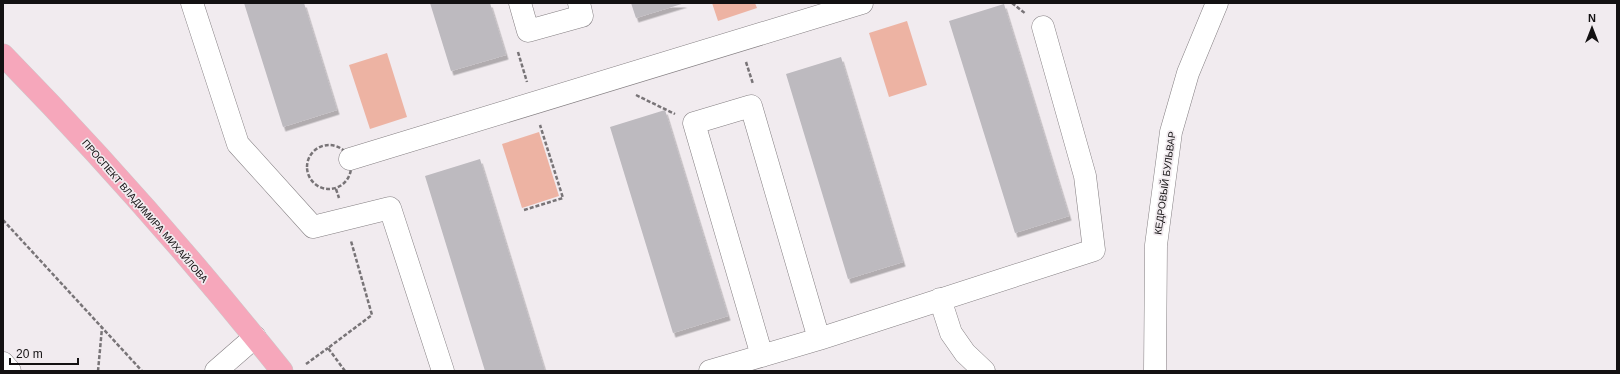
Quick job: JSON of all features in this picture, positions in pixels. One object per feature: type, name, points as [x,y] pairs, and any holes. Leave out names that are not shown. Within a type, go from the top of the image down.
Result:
[{"type":"main road","name":"ПРОСПЕКТ ВЛАДИМИРА МИХАЙЛОВА","points":[[3,55],[39,92],[171,238],[282,371]]},
{"type":"street","points":[[192,3],[238,144],[313,227],[390,208],[443,371]]},
{"type":"street","points":[[520,3],[528,32],[582,16],[578,3]]},
{"type":"street","points":[[350,159],[862,3]]},
{"type":"street","name":"КЕДРОВЫЙ БУЛЬВАР","points":[[1154,371],[1156,245],[1171,132],[1188,73],[1217,3]]},
{"type":"street","points":[[710,371],[819,339],[1094,250],[1085,176],[1043,27]]},
{"type":"street","points":[[762,356],[694,122],[751,106],[819,339]]},
{"type":"street","points":[[940,299],[951,333],[965,353],[984,371]]},
{"type":"street","points":[[216,371],[255,337]]},
{"type":"street","points":[[3,363],[10,371]]},
{"type":"path","points":[[740,40],[754,88],[751,106]]},
{"type":"path","points":[[607,81],[694,122]]},
{"type":"path","points":[[306,364],[372,315],[336,189]]},
{"type":"path","points":[[3,220],[142,371]]},
{"type":"path","points":[[98,371],[102,328]]},
{"type":"path","points":[[328,348],[344,371]]},
{"type":"shaded area","points":[[712,3],[755,3],[757,8],[718,21]]},
{"type":"shaded area","points":[[907,21],[927,85],[889,97],[869,33]]},
{"type":"shaded area","points":[[387,53],[407,117],[370,129],[349,65]]},
{"type":"shaded area","points":[[539,132],[559,196],[522,208],[502,144]]},
{"type":"building","points":[[244,3],[304,3],[337,110],[283,127]]},
{"type":"building","points":[[430,3],[490,3],[506,55],[451,71]]},
{"type":"building","points":[[631,3],[685,3],[636,18]]},
{"type":"building","points":[[1004,4],[1069,216],[1015,233],[949,21]]},
{"type":"building","points":[[841,57],[903,262],[848,279],[786,74]]},
{"type":"building","points":[[665,110],[728,316],[673,333],[610,127]]},
{"type":"building","points":[[480,159],[545,371],[485,371],[425,176]]}]
